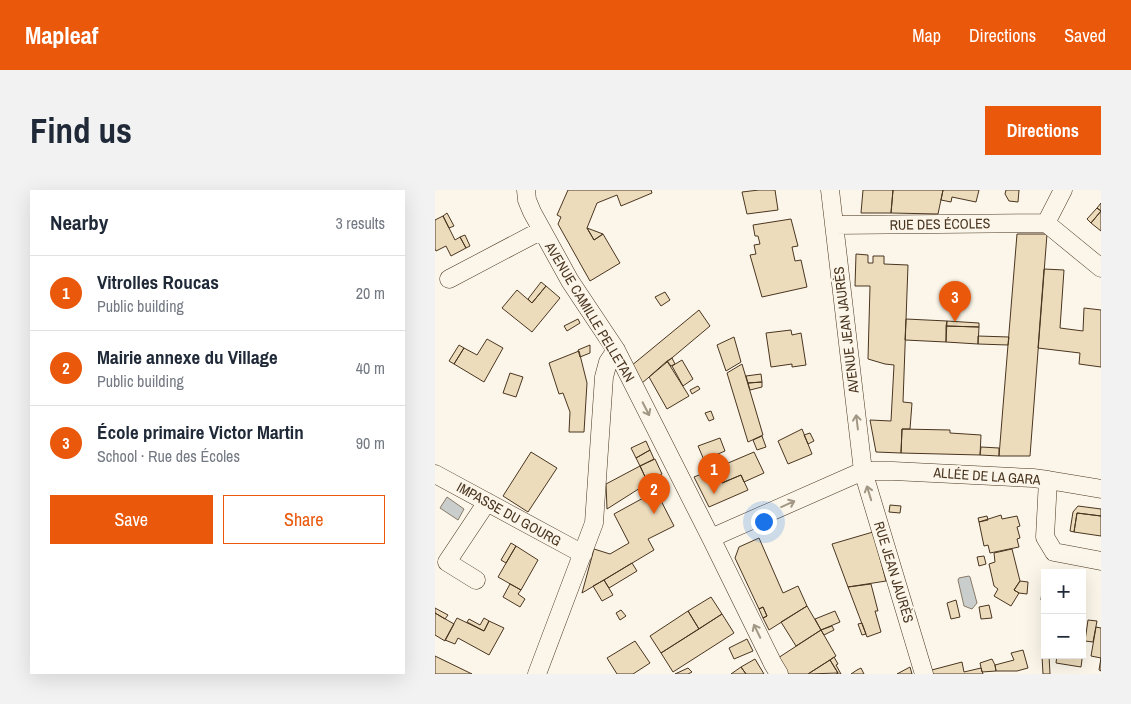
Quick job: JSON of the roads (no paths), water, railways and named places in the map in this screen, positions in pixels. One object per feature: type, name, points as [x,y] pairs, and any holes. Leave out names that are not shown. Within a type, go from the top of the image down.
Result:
[{"type":"street","name":"AVENUE CAMILLE PELLETAN","points":[[526,190],[527,200],[570,281],[616,350],[779,674]]},
{"type":"street","name":"AVENUE JEAN JAURÈS","points":[[830,190],[863,471]]},
{"type":"street","points":[[1063,190],[1045,223],[1101,268]]},
{"type":"street","name":"RUE DES ÉCOLES","points":[[834,225],[1045,223]]},
{"type":"street","points":[[449,280],[542,230]]},
{"type":"street","points":[[537,674],[595,523],[604,377],[608,362],[616,350]]},
{"type":"street","points":[[711,538],[863,471]]},
{"type":"street","name":"ALLÉE DE LA GARA","points":[[863,471],[1048,480],[1045,537],[1054,552],[1101,561]]},
{"type":"street","name":"RUE JEAN JAURÈS","points":[[863,471],[924,674]]},
{"type":"street","name":"IMPASSE DU GOURG","points":[[435,474],[583,554]]},
{"type":"street","points":[[1048,480],[1101,488]]},
{"type":"street","points":[[476,580],[447,562],[487,502]]},
{"type":"place","name":"École primaire Victor Martin","points":[[955,322]]},
{"type":"place","name":"Vitrolles Roucas","points":[[714,494]]},
{"type":"place","name":"Mairie annexe du Village","points":[[654,514]]}]
